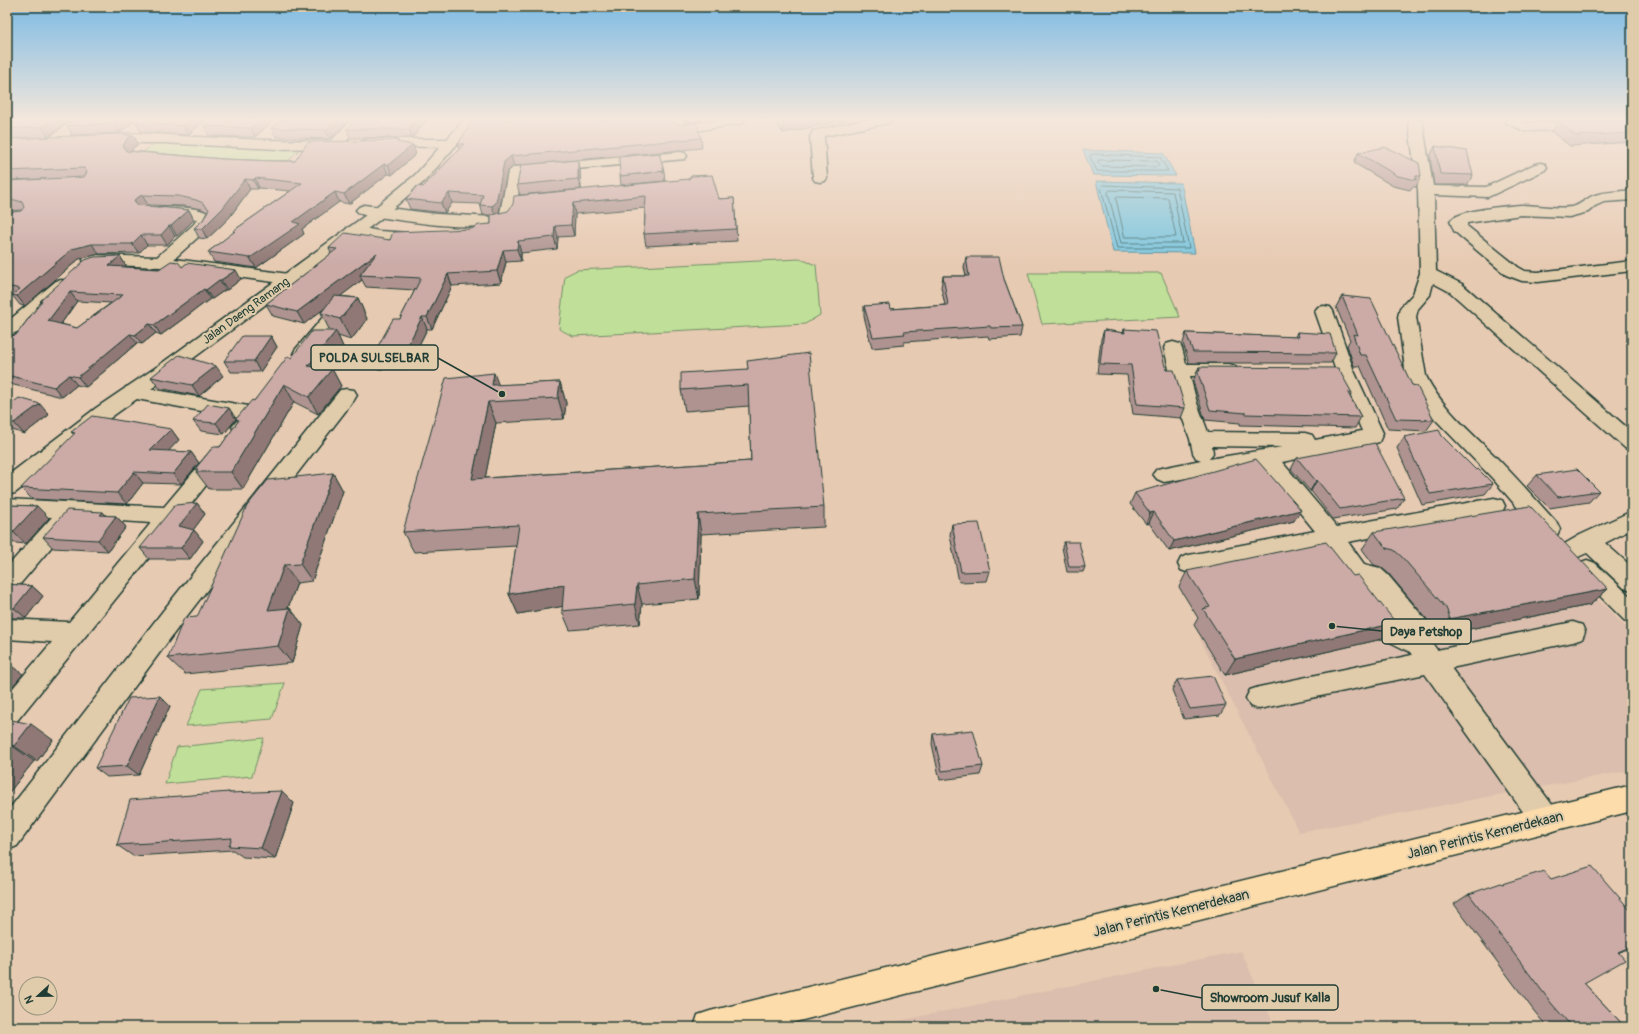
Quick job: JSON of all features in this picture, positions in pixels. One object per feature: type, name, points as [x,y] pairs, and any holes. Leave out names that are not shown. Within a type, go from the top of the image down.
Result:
[{"type":"highway","name":"Jalan Perintis Kemerdekaan","points":[[710,1027],[1632,798]]},
{"type":"street","name":"Jalan Daeng Ramang","points":[[7,469],[84,411],[270,277],[420,178],[426,168]]},
{"type":"street","points":[[371,211],[426,218],[503,219],[506,217],[515,172],[518,170],[538,168]]},
{"type":"street","points":[[819,168],[820,178]]},
{"type":"street","points":[[1423,168],[1426,190],[1428,273],[1421,295],[1409,308],[1407,317],[1416,376],[1441,413],[1500,474],[1579,546],[1632,581]]},
{"type":"street","points":[[1426,190],[1488,192],[1495,190],[1538,168]]},
{"type":"street","points":[[1632,195],[1601,198],[1590,203],[1583,209],[1569,212],[1521,210],[1468,216],[1458,221],[1460,228],[1512,271],[1522,276],[1538,277],[1632,266]]},
{"type":"street","points":[[509,202],[562,196]]},
{"type":"street","points":[[149,211],[198,214],[205,218],[201,226],[161,262]]},
{"type":"street","name":"Jalan Daeng Ramang","points":[[7,487],[133,392],[353,231],[371,211]]},
{"type":"street","points":[[353,231],[389,238],[475,234]]},
{"type":"street","points":[[7,330],[20,322],[87,262],[95,259],[161,262],[289,279]]},
{"type":"street","points":[[1428,273],[1456,288],[1632,443]]},
{"type":"street","points":[[1164,474],[1266,457],[1344,440],[1372,437],[1373,433],[1337,371],[1324,311]]},
{"type":"street","points":[[294,364],[329,321]]},
{"type":"street","points":[[1173,348],[1187,404],[1200,439],[1205,466]]},
{"type":"street","points":[[1178,370],[1241,370]]},
{"type":"street","points":[[7,714],[259,407],[133,392]]},
{"type":"street","points":[[7,836],[52,774],[232,538],[347,394]]},
{"type":"street","points":[[1200,439],[1344,440]]},
{"type":"street","points":[[1266,457],[1332,538],[1356,571],[1357,585],[1398,635],[1425,654],[1546,820]]},
{"type":"street","points":[[1189,564],[1494,506]]},
{"type":"street","points":[[7,507],[169,516]]},
{"type":"street","points":[[7,583],[71,510]]},
{"type":"street","points":[[1579,546],[1632,519]]},
{"type":"street","points":[[1579,546],[1632,613]]},
{"type":"street","points":[[7,629],[75,633]]},
{"type":"street","points":[[1258,698],[1425,654],[1573,632]]},
{"type":"shaded area","points":[[1550,553],[1632,633],[1632,770],[1299,832],[1200,639]]},
{"type":"shaded area","points":[[1241,951],[1275,1027],[868,1027]]},
{"type":"green space","points":[[800,259],[816,265],[820,315],[805,324],[573,336],[559,329],[565,276],[577,270]]},
{"type":"green space","points":[[1028,273],[1161,273],[1180,317],[1042,324]]},
{"type":"green space","points":[[285,683],[272,719],[186,726],[202,689]]},
{"type":"green space","points":[[264,738],[252,776],[165,784],[177,747]]},
{"type":"water","points":[[1090,168],[1172,168],[1176,176],[1093,175]]},
{"type":"water","points":[[1096,181],[1181,183],[1195,253],[1113,252]]},
{"type":"building","points":[[7,168],[77,168],[7,171]]},
{"type":"building","points":[[84,168],[378,168],[344,194],[335,192],[293,222],[300,224],[250,258],[208,252],[235,231],[233,231],[302,183],[255,178],[253,180],[245,179],[223,208],[202,229],[194,228],[203,220],[209,209],[203,203],[178,196],[142,195],[134,200],[137,205],[189,210],[171,226],[169,226],[161,235],[141,235],[132,244],[92,244],[72,249],[17,296],[12,295],[20,289],[7,286],[7,213],[21,211],[24,207],[22,202],[15,200],[7,201],[7,181],[84,177],[87,172]]},
{"type":"building","points":[[441,168],[503,168],[496,203],[492,206],[480,205],[483,195],[449,193],[441,203],[406,199],[417,186],[423,187]]},
{"type":"building","points":[[520,168],[578,168],[578,179],[517,185]]},
{"type":"building","points":[[620,168],[663,168],[664,171],[620,176]]},
{"type":"building","points":[[1385,168],[1420,168],[1421,176],[1416,176],[1416,180],[1398,176]]},
{"type":"building","points":[[1439,168],[1471,168],[1473,175],[1440,174]]},
{"type":"building","points":[[712,175],[719,199],[734,198],[736,229],[644,234],[646,196],[573,203],[571,225],[555,226],[554,237],[518,241],[517,249],[503,250],[497,271],[448,274],[427,317],[422,317],[402,357],[372,357],[393,319],[400,319],[421,278],[360,275],[377,253],[297,312],[266,304],[337,249],[329,248],[345,233],[390,240],[393,232],[471,229],[479,225],[491,224],[491,215],[508,211],[513,204],[514,196],[689,179],[691,176]]},
{"type":"building","points":[[120,256],[109,266],[159,269],[171,261],[178,262],[182,267],[187,263],[236,270],[206,290],[204,289],[154,325],[149,324],[135,335],[130,334],[78,377],[69,375],[54,387],[7,375],[7,336],[16,335],[42,301],[40,301],[85,260],[94,257]],"holes":[[[70,292],[123,295],[77,328],[48,321]]]},
{"type":"building","points":[[966,257],[999,257],[1004,279],[1022,327],[991,328],[990,326],[904,332],[905,334],[873,337],[864,306],[890,304],[891,309],[948,305],[943,276],[969,276]]},
{"type":"building","points":[[334,296],[358,298],[340,319],[321,313]]},
{"type":"building","points":[[1342,296],[1371,299],[1412,385],[1417,386],[1434,420],[1396,419],[1366,355],[1360,355],[1353,334],[1358,335]]},
{"type":"building","points":[[1124,329],[1156,331],[1166,370],[1174,370],[1185,408],[1137,404],[1131,365],[1100,364],[1104,330],[1125,333]]},
{"type":"building","points":[[312,331],[336,331],[308,366],[332,369],[309,397],[284,384],[231,472],[196,472],[198,469],[195,469],[213,447],[220,447],[239,420],[236,419],[252,400],[254,401],[288,356],[291,358]]},
{"type":"building","points":[[1297,332],[1330,334],[1336,353],[1193,352],[1186,333],[1299,337]]},
{"type":"building","points":[[242,336],[271,336],[254,361],[224,361]]},
{"type":"building","points":[[809,353],[824,507],[698,514],[695,579],[637,585],[635,604],[562,611],[564,585],[509,594],[519,525],[403,532],[446,378],[494,373],[492,385],[560,382],[558,398],[488,402],[472,479],[751,461],[748,385],[681,390],[681,373],[748,369],[747,361]]},
{"type":"building","points":[[179,355],[216,366],[192,385],[151,377]]},
{"type":"building","points":[[1199,367],[1338,368],[1352,393],[1348,393],[1361,417],[1245,414],[1246,413],[1210,410],[1197,370],[1200,370]]},
{"type":"building","points":[[19,398],[40,404],[14,423],[7,421],[7,407]]},
{"type":"building","points":[[208,404],[229,408],[216,423],[193,421]]},
{"type":"building","points":[[92,416],[171,429],[150,450],[191,452],[173,474],[134,472],[117,493],[21,488],[75,433],[71,432]]},
{"type":"building","points":[[1439,430],[1442,436],[1476,470],[1478,469],[1493,484],[1430,494],[1404,437]]},
{"type":"building","points":[[1375,443],[1404,498],[1340,509],[1297,458]]},
{"type":"building","points":[[1256,459],[1301,510],[1174,541],[1154,512],[1150,513],[1135,493]]},
{"type":"building","points":[[1577,469],[1599,491],[1558,497],[1537,475]]},
{"type":"building","points":[[333,473],[300,564],[284,565],[268,610],[290,608],[278,646],[168,658],[184,618],[197,617],[247,506],[268,480]]},
{"type":"building","points":[[197,503],[179,526],[194,530],[181,548],[140,548],[175,505]]},
{"type":"building","points":[[7,505],[37,506],[13,532],[7,531]]},
{"type":"building","points":[[1530,506],[1608,589],[1449,619],[1446,608],[1402,557],[1394,550],[1386,548],[1374,532]]},
{"type":"building","points":[[67,510],[103,512],[100,515],[116,516],[98,540],[43,537]]},
{"type":"building","points":[[979,523],[990,571],[961,572],[952,524]]},
{"type":"building","points":[[1064,542],[1079,542],[1085,567],[1069,567]]},
{"type":"building","points":[[1326,542],[1353,576],[1358,575],[1396,623],[1235,659],[1203,609],[1210,607],[1187,571]]},
{"type":"building","points":[[7,584],[32,586],[14,608],[7,608]]},
{"type":"building","points":[[1213,676],[1226,705],[1190,709],[1177,680]]},
{"type":"building","points":[[160,696],[127,766],[95,768],[129,698]]},
{"type":"building","points":[[7,719],[31,724],[14,746],[11,745],[7,750]]},
{"type":"building","points":[[973,730],[983,766],[942,771],[933,734]]},
{"type":"building","points":[[282,791],[261,848],[229,846],[232,838],[117,845],[130,800],[229,792]]},
{"type":"building","points":[[1592,866],[1632,912],[1632,946],[1618,952],[1625,960],[1584,983],[1625,1027],[1572,1027],[1552,1004],[1469,894],[1544,871],[1551,879]]},
{"type":"place","name":"POLDA SULSELBAR","points":[[502,394]]},
{"type":"place","name":"Daya Petshop","points":[[1332,626]]},
{"type":"place","name":"Showroom Jusuf Kalla","points":[[1156,989]]}]
